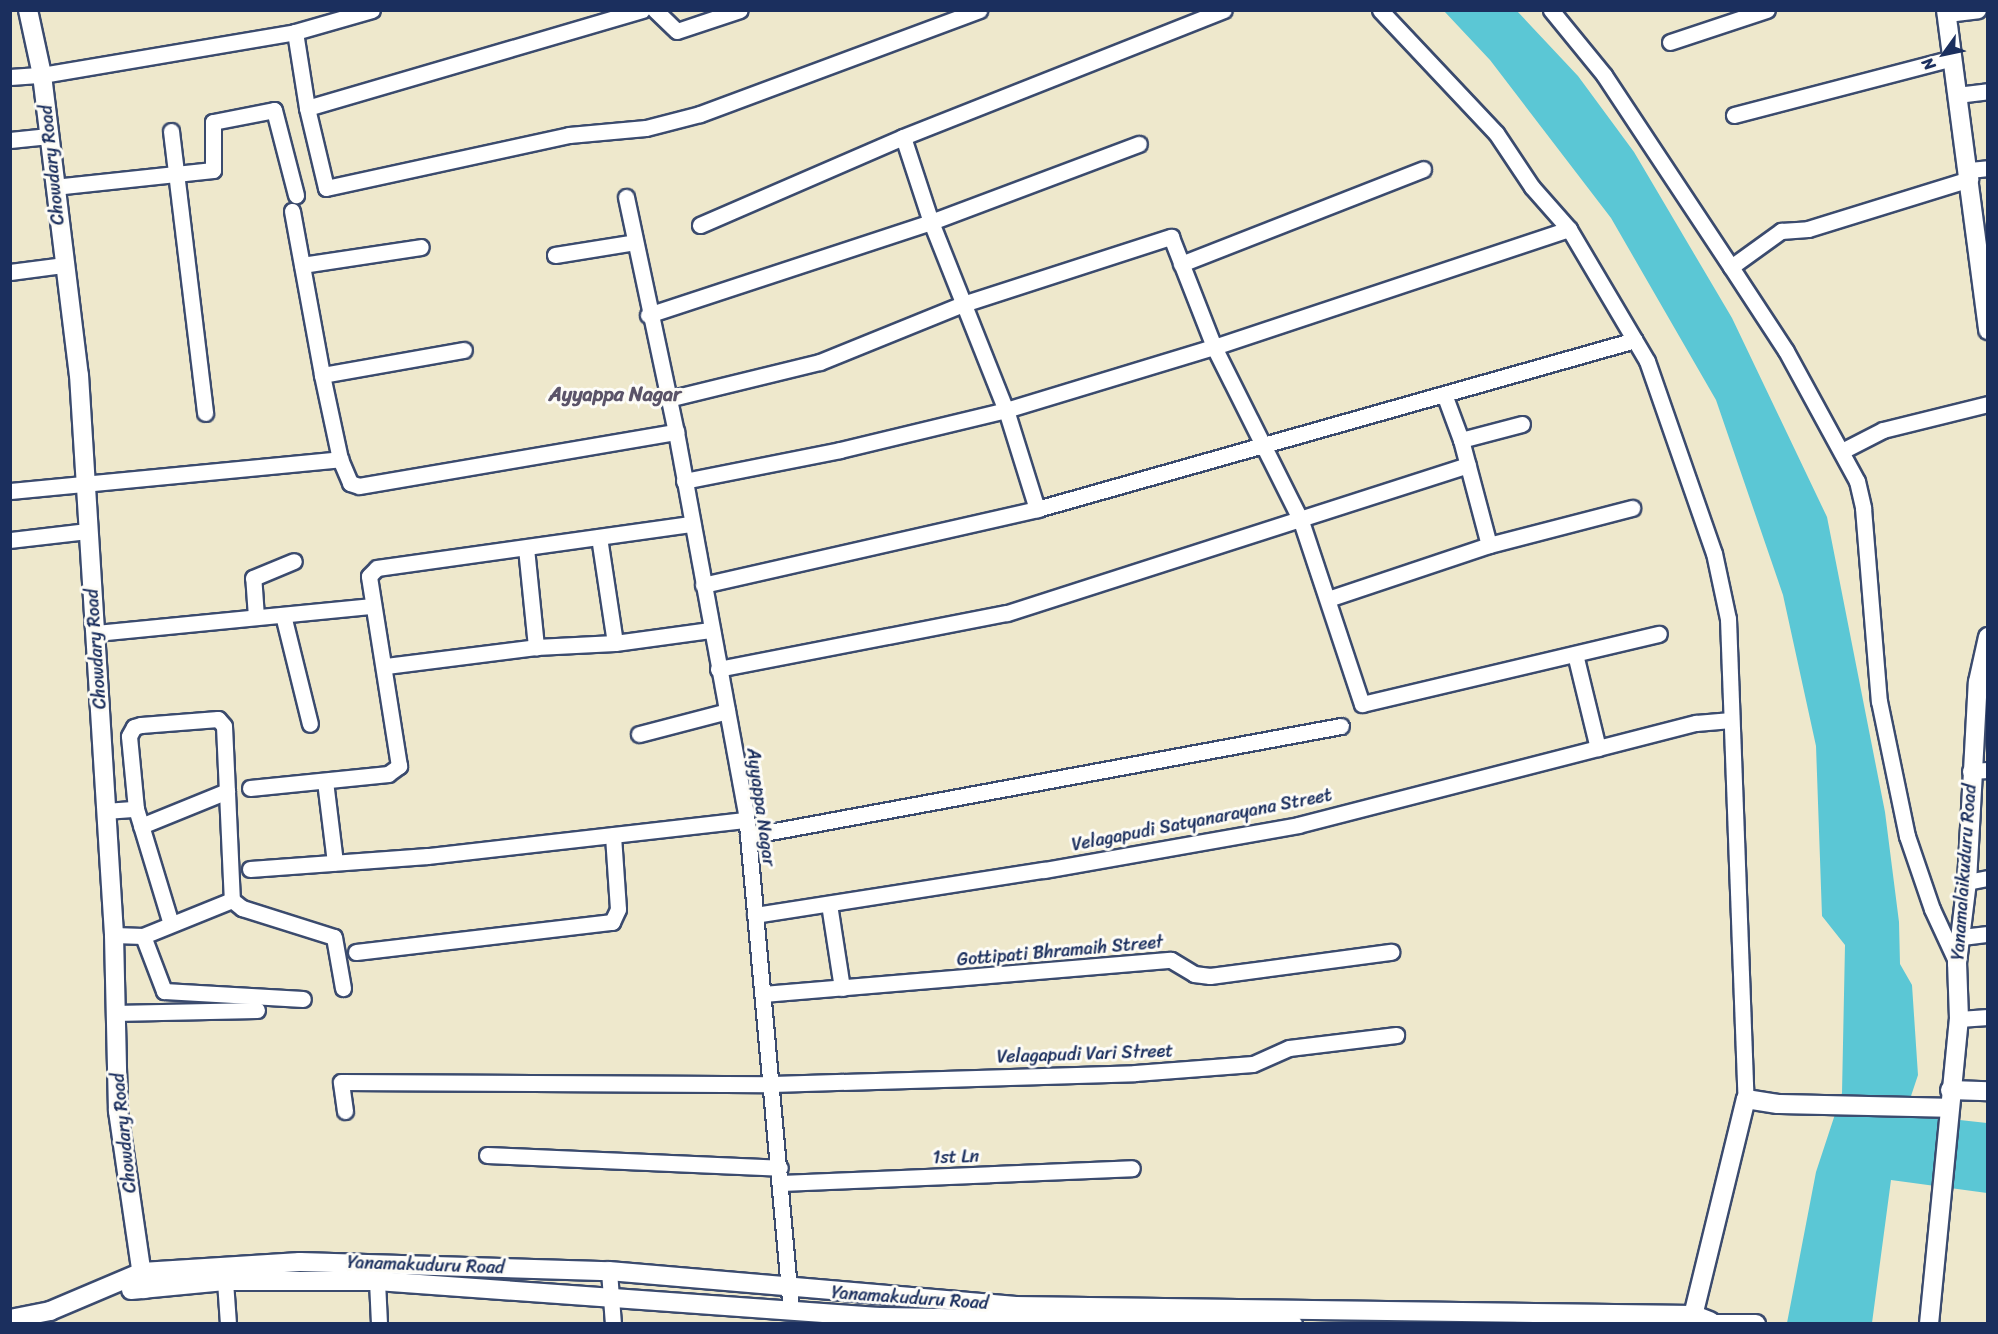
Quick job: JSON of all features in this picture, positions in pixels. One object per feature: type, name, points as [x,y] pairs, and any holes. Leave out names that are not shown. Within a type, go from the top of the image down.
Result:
[{"type":"street","name":"Chowdary Road","points":[[28,10],[42,75],[63,265],[79,375],[114,935],[118,1111],[143,1280]]},
{"type":"street","points":[[10,77],[42,75],[296,32],[372,10]]},
{"type":"street","points":[[307,108],[642,10]]},
{"type":"street","points":[[655,10],[677,31],[740,10]]},
{"type":"street","points":[[296,32],[307,108],[326,188],[569,135],[646,128],[700,114],[979,10]]},
{"type":"street","points":[[700,225],[903,137],[1224,10]]},
{"type":"street","points":[[1380,10],[1490,125],[1532,187],[1569,229],[1647,361],[1714,553],[1728,619],[1746,1099],[1699,1321]]},
{"type":"street","points":[[1551,10],[1604,75],[1731,267],[1842,451],[1857,481],[1863,508],[1880,701],[1907,836],[1932,909],[1957,963]]},
{"type":"street","points":[[1670,42],[1767,10]]},
{"type":"street","points":[[1978,10],[1947,12],[1957,95],[1976,172],[1988,330]]},
{"type":"street","points":[[1734,115],[1953,58]]},
{"type":"street","points":[[1957,95],[1988,91]]},
{"type":"street","points":[[54,187],[215,169],[214,120],[274,110],[296,195]]},
{"type":"street","points":[[171,131],[205,413]]},
{"type":"street","points":[[10,140],[48,136]]},
{"type":"street","points":[[903,137],[931,222],[1006,410],[1038,509]]},
{"type":"street","points":[[648,315],[931,222],[1139,144]]},
{"type":"street","points":[[1181,264],[1423,169]]},
{"type":"street","points":[[1731,267],[1781,231],[1808,229],[1976,172]]},
{"type":"street","name":"Ayyappa Nagar","points":[[626,197],[648,315],[676,432],[746,820],[781,1175],[789,1289],[782,1315]]},
{"type":"street","points":[[292,211],[322,375],[345,478],[359,486],[676,432]]},
{"type":"street","points":[[684,481],[840,450],[1006,410],[1214,347],[1569,229]]},
{"type":"street","points":[[668,399],[820,362],[963,304],[1171,237],[1214,347],[1301,521],[1362,704],[1659,634]]},
{"type":"street","points":[[555,255],[635,242]]},
{"type":"street","points":[[302,265],[421,247]]},
{"type":"street","points":[[10,272],[63,265]]},
{"type":"street","points":[[703,585],[1038,509],[1635,340]]},
{"type":"street","points":[[322,375],[464,350]]},
{"type":"street","points":[[1444,394],[1461,440],[1489,545]]},
{"type":"street","points":[[1842,451],[1883,429],[1988,404]]},
{"type":"street","points":[[1461,440],[1522,424]]},
{"type":"street","points":[[10,491],[340,459]]},
{"type":"street","points":[[718,669],[1007,613],[1301,521],[1468,465]]},
{"type":"street","points":[[1328,599],[1489,545],[1632,508]]},
{"type":"street","points":[[250,788],[388,774],[399,766],[386,666],[369,576],[376,568],[692,524]]},
{"type":"street","points":[[10,540],[88,531]]},
{"type":"street","points":[[599,537],[615,643]]},
{"type":"street","points":[[526,548],[536,647]]},
{"type":"street","points":[[256,617],[253,578],[294,561]]},
{"type":"street","points":[[96,633],[373,606]]},
{"type":"street","points":[[283,615],[310,724]]},
{"type":"street","points":[[386,666],[536,647],[615,643],[710,630]]},
{"type":"street","name":"Yanamalaikuduru Road","points":[[1929,1323],[1940,1192],[1959,1019],[1957,963],[1962,937],[1979,770],[1983,681],[1988,638]]},
{"type":"street","points":[[1575,654],[1598,748]]},
{"type":"street","points":[[639,734],[727,711]]},
{"type":"street","name":"Velagapudi Satyanarayana Street","points":[[755,915],[1298,825],[1696,723],[1731,720]]},
{"type":"street","points":[[171,924],[136,809],[129,736],[134,727],[141,725],[222,721],[232,900],[242,908],[334,937],[343,988]]},
{"type":"street","points":[[748,836],[1341,726]]},
{"type":"street","points":[[326,781],[335,862]]},
{"type":"street","points":[[141,826],[227,791]]},
{"type":"street","points":[[105,811],[136,809]]},
{"type":"street","points":[[250,869],[613,836],[746,820]]},
{"type":"street","points":[[356,952],[612,922],[618,909],[613,836]]},
{"type":"street","points":[[1967,882],[1988,878]]},
{"type":"street","points":[[114,935],[143,936],[232,900]]},
{"type":"street","points":[[829,904],[842,988]]},
{"type":"street","points":[[1962,937],[1988,934]]},
{"type":"street","points":[[143,936],[164,991],[303,999]]},
{"type":"street","name":"Gottipati Bhramaih Street","points":[[763,994],[1171,960],[1194,974],[1210,976],[1391,952]]},
{"type":"street","points":[[114,1013],[257,1010]]},
{"type":"street","points":[[1959,1019],[1988,1017]]},
{"type":"street","name":"Velagapudi Vari Street","points":[[345,1111],[341,1082],[772,1084],[1136,1072],[1253,1064],[1289,1048],[1396,1035]]},
{"type":"street","points":[[1746,1099],[1778,1104],[1949,1106],[1988,1091]]},
{"type":"street","name":"1st Ln","points":[[487,1155],[781,1175],[1132,1168]]},
{"type":"street","name":"Yanamakuduru Road","points":[[10,1319],[50,1311],[115,1286],[143,1280],[300,1262],[609,1272],[789,1289],[1015,1306],[1748,1323]]},
{"type":"street","points":[[609,1272],[613,1297],[613,1323]]},
{"type":"street","name":"Yanamakuduru Road","points":[[143,1280],[377,1281],[613,1297],[782,1315],[879,1320],[1293,1323]]},
{"type":"street","points":[[225,1281],[228,1323]]},
{"type":"street","points":[[377,1281],[379,1323]]},
{"type":"water","points":[[1444,11],[1517,11],[1578,76],[1634,152],[1732,318],[1827,517],[1885,812],[1899,922],[1900,964],[1912,985],[1918,1075],[1905,1114],[1987,1123],[1987,1193],[1891,1180],[1872,1323],[1787,1323],[1816,1172],[1842,1093],[1845,945],[1822,916],[1816,746],[1783,595],[1716,400],[1611,218],[1490,60]]},
{"type":"district","name":"Ayyappa Nagar","points":[[615,394]]}]
